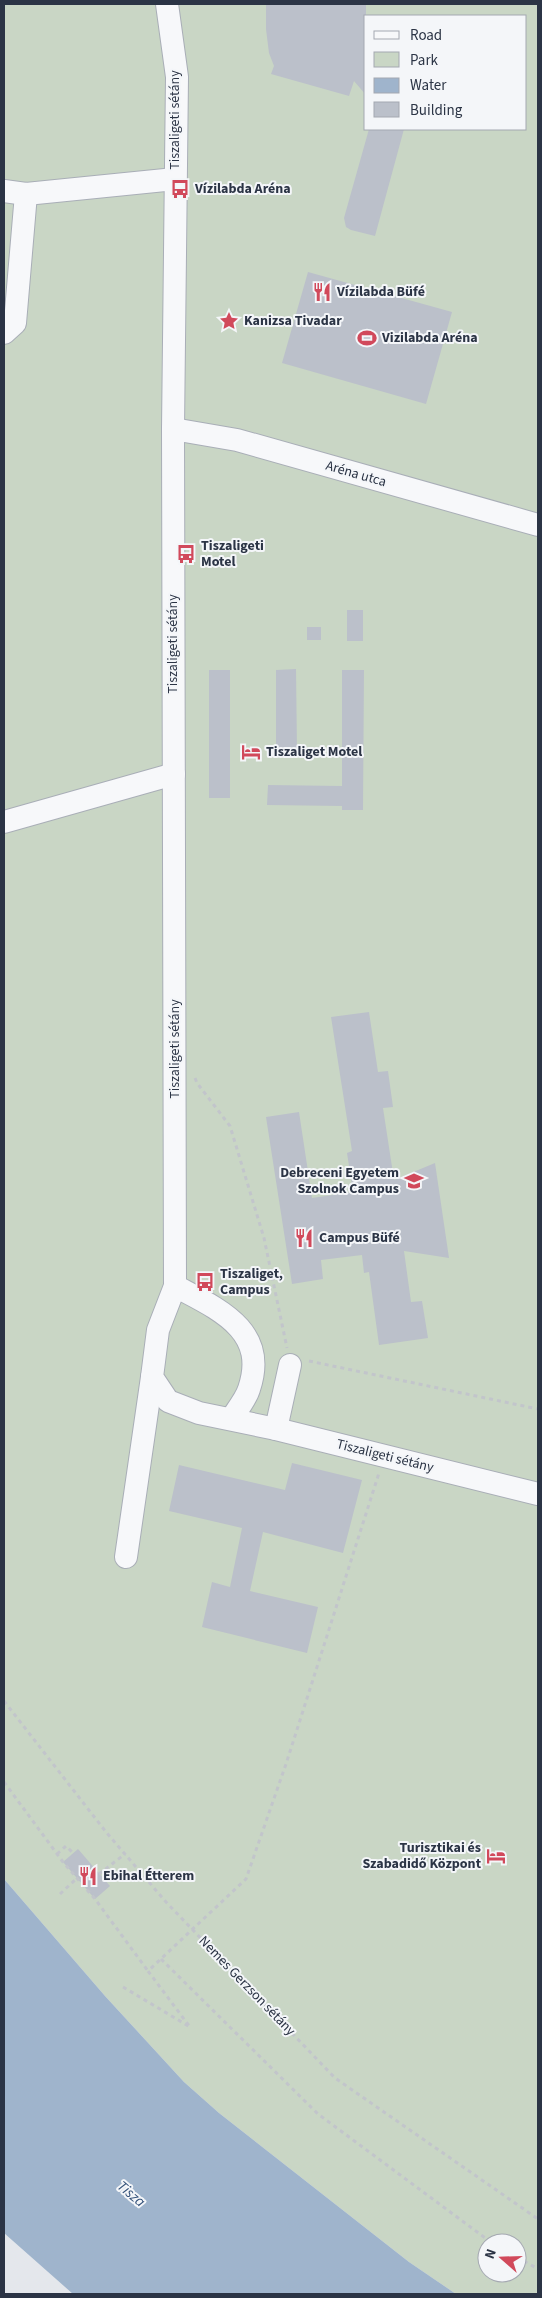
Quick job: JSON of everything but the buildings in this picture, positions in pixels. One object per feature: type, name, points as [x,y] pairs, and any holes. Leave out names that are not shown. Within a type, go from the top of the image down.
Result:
[{"type":"street","name":"Tiszaligeti sétány","points":[[126,1557],[158,1330],[176,1286],[173,429],[177,77],[167,4]]},
{"type":"street","points":[[4,191],[26,194],[175,179]]},
{"type":"street","points":[[4,333],[14,323],[26,194]]},
{"type":"street","name":"Aréna utca","points":[[173,429],[237,440],[538,525]]},
{"type":"street","points":[[4,822],[174,774]]},
{"type":"street","points":[[176,1286],[218,1309],[242,1328],[254,1358],[249,1390],[231,1419]]},
{"type":"street","points":[[276,1429],[289,1361]]},
{"type":"street","name":"Tiszaligeti sétány","points":[[152,1377],[168,1401],[199,1413],[276,1429],[538,1494]]},
{"type":"path","points":[[194,1076],[197,1083],[230,1126],[264,1238],[289,1361],[538,1409]]},
{"type":"path","points":[[148,1971],[246,1879],[286,1764],[384,1456]]},
{"type":"path","name":"Nemes Gerzson sétány","points":[[4,1701],[125,1854],[192,1930],[335,2078],[538,2219]]},
{"type":"path","points":[[4,1782],[57,1854],[95,1899],[190,2027],[123,1987]]},
{"type":"path","points":[[57,1854],[66,1846],[73,1853]]},
{"type":"path","points":[[99,1874],[125,1854]]},
{"type":"path","points":[[60,1894],[77,1878]]},
{"type":"path","points":[[161,1959],[318,2114],[479,2233]]},
{"type":"path","points":[[527,2263],[538,2269]]},
{"type":"green space","points":[[4,4],[538,4],[538,2294],[456,2294],[409,2262],[219,2113],[184,2082],[105,1996],[4,1879]]},
{"type":"water","name":"Tisza","points":[[4,1879],[105,1996],[184,2082],[219,2113],[409,2262],[456,2294],[73,2294],[4,2233]]},
{"type":"place","name":"Vízilabda Aréna","points":[[180,189]]},
{"type":"place","name":"Vízilabda Büfé","points":[[322,292]]},
{"type":"place","name":"Kanizsa Tivadar","points":[[229,321]]},
{"type":"place","name":"Vizilabda Aréna","points":[[367,338]]},
{"type":"place","name":"Tiszaligeti Motel","points":[[186,554]]},
{"type":"place","name":"Tiszaliget Motel","points":[[251,752]]},
{"type":"place","name":"Debreceni Egyetem Szolnok Campus","points":[[414,1181]]},
{"type":"place","name":"Campus Büfé","points":[[304,1238]]},
{"type":"place","name":"Tiszaliget, Campus","points":[[205,1282]]},
{"type":"place","name":"Turisztikai és Szabadidő Központ","points":[[496,1856]]},
{"type":"place","name":"Ebihal Étterem","points":[[88,1876]]}]
